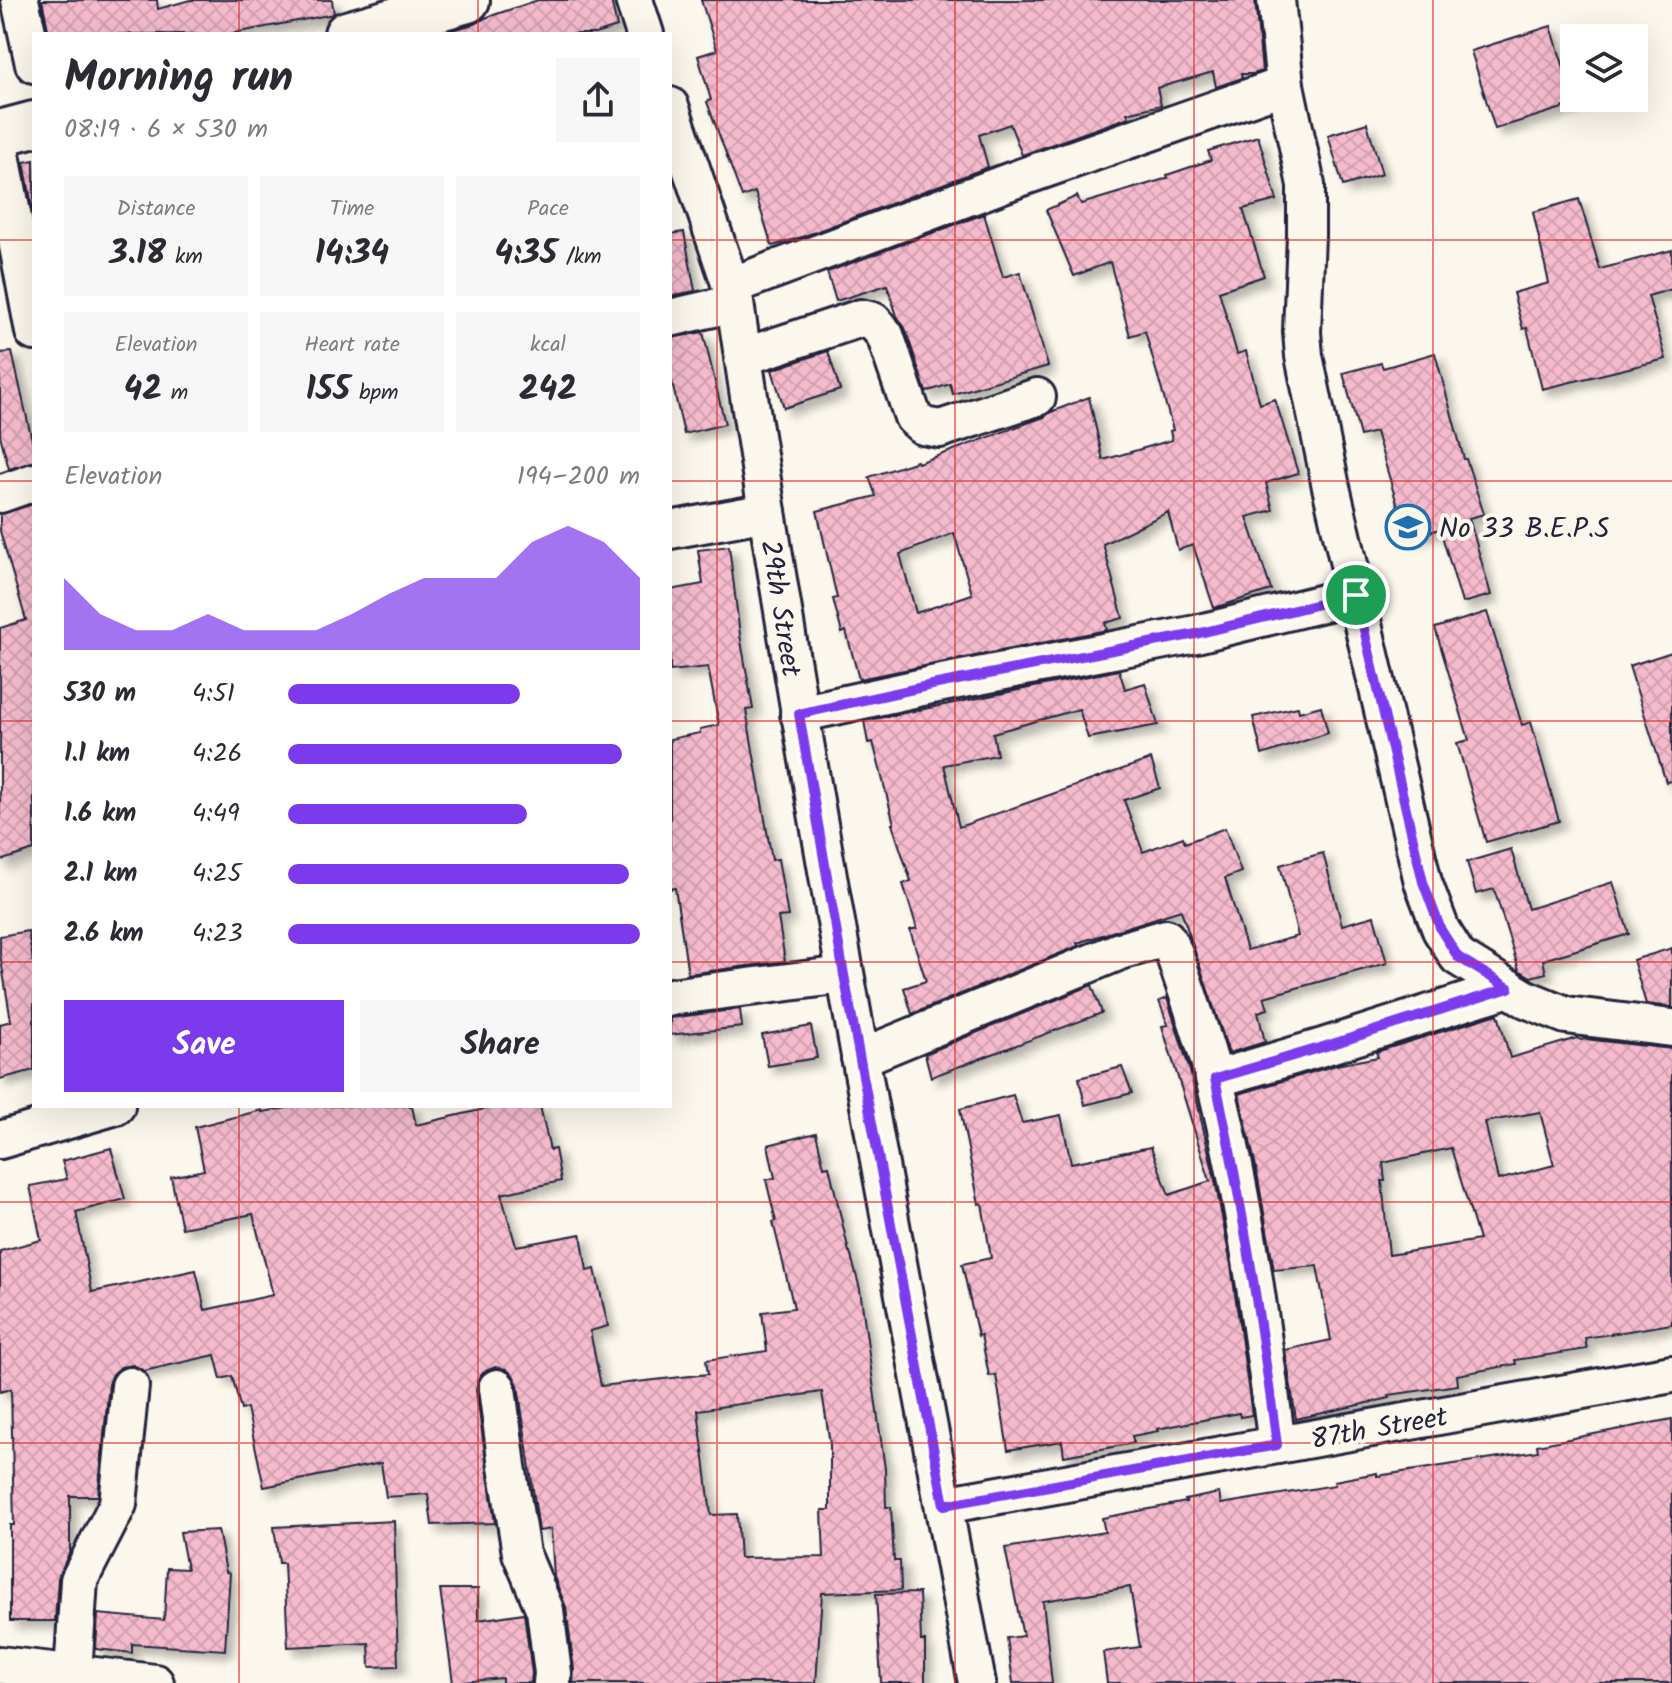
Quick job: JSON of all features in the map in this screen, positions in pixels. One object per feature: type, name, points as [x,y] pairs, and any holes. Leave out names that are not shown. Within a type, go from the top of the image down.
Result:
[{"type":"street","points":[[20,0],[32,55]]},
{"type":"street","points":[[354,32],[467,0]]},
{"type":"street","points":[[634,0],[644,32]]},
{"type":"street","points":[[1276,0],[1285,85],[1306,185],[1304,356],[1331,487],[1423,882],[1441,930],[1458,957],[1526,999],[1566,1015],[1672,1028]]},
{"type":"street","points":[[672,317],[1011,181],[1285,85]]},
{"type":"street","name":"29th Street","points":[[672,112],[733,294],[799,714],[844,975],[977,1683]]},
{"type":"street","points":[[0,133],[32,125]]},
{"type":"street","points":[[0,149],[32,321]]},
{"type":"street","points":[[743,357],[861,318],[873,321],[885,335],[913,417],[923,426],[940,429],[1037,397]]},
{"type":"street","points":[[0,494],[32,483]]},
{"type":"street","points":[[672,530],[767,512]]},
{"type":"street","points":[[799,714],[1196,634],[1356,595]]},
{"type":"street","points":[[860,1058],[1120,951],[1166,938],[1174,953],[1215,1079],[1256,1290],[1277,1445]]},
{"type":"street","points":[[672,997],[844,975]]},
{"type":"street","points":[[1215,1079],[1509,988]]},
{"type":"street","points":[[0,1140],[109,1108]]},
{"type":"street","name":"87th Street","points":[[944,1505],[1672,1374]]},
{"type":"street","points":[[73,1674],[79,1580],[118,1504],[130,1386]]},
{"type":"street","points":[[497,1388],[521,1553],[545,1610],[552,1683]]},
{"type":"street","points":[[0,1665],[155,1683]]},
{"type":"building","points":[[42,0],[157,0],[158,9],[190,0],[332,0],[334,14],[240,32],[49,32]]},
{"type":"building","points":[[538,0],[611,0],[617,27],[601,32],[452,32]]},
{"type":"building","points":[[701,0],[1255,0],[1262,71],[1241,74],[1242,78],[1216,87],[1213,72],[1157,88],[1161,105],[1127,113],[1129,117],[1022,155],[1010,124],[979,135],[988,167],[772,246],[755,192],[742,197],[707,102],[711,100],[698,56],[717,50]]},
{"type":"building","points":[[1551,26],[1560,55],[1560,109],[1495,129],[1471,51]]},
{"type":"building","points":[[1367,123],[1382,174],[1343,186],[1328,135]]},
{"type":"building","points":[[1258,136],[1277,200],[1243,209],[1264,276],[1219,291],[1237,354],[1246,351],[1260,404],[1275,399],[1298,473],[1266,483],[1273,510],[1247,517],[1271,590],[1214,608],[1193,545],[1178,550],[1168,512],[1103,544],[1123,618],[1105,623],[1107,630],[859,679],[846,631],[842,633],[833,599],[837,598],[817,511],[876,496],[869,477],[918,463],[1044,417],[1089,397],[1103,460],[1172,440],[1170,431],[1173,430],[1145,331],[1130,336],[1110,262],[1074,276],[1046,210],[1077,196],[1081,204],[1168,178],[1167,175],[1211,160],[1208,151]],"holes":[[[954,533],[972,594],[916,613],[900,554]]]},
{"type":"building","points":[[32,160],[32,206],[24,162]]},
{"type":"building","points":[[1579,199],[1600,269],[1672,250],[1672,289],[1648,296],[1666,359],[1542,389],[1527,328],[1523,329],[1513,293],[1549,283],[1533,212]]},
{"type":"building","points":[[984,214],[1003,277],[1020,272],[1048,366],[953,394],[950,384],[926,392],[887,285],[836,301],[827,272]]},
{"type":"building","points":[[684,232],[695,291],[672,296],[672,234]]},
{"type":"building","points":[[703,332],[725,424],[684,434],[672,383],[672,338]]},
{"type":"building","points":[[828,351],[840,390],[784,408],[772,370]]},
{"type":"building","points":[[12,352],[32,440],[32,463],[9,469],[0,435],[0,353]]},
{"type":"building","points":[[1435,353],[1464,459],[1484,514],[1469,518],[1491,595],[1462,603],[1440,529],[1407,538],[1376,432],[1360,436],[1343,373],[1381,363],[1383,368]]},
{"type":"building","points":[[32,505],[32,851],[0,861],[0,628],[26,620],[0,531],[0,514]]},
{"type":"building","points":[[729,546],[753,709],[746,710],[772,860],[778,859],[788,916],[778,917],[785,961],[688,974],[675,888],[672,889],[672,739],[700,733],[700,729],[719,725],[708,667],[672,671],[672,590],[703,584],[698,550]]},
{"type":"building","points":[[1487,612],[1522,725],[1531,722],[1559,821],[1486,842],[1457,743],[1469,740],[1435,628]]},
{"type":"building","points":[[1672,652],[1672,781],[1666,782],[1629,666]]},
{"type":"building","points":[[1119,670],[1125,689],[1145,683],[1158,725],[1088,738],[1079,709],[993,733],[997,755],[944,765],[959,827],[1151,759],[1160,788],[1124,800],[1143,852],[1183,837],[1185,843],[1225,828],[1241,872],[1225,878],[1247,950],[1298,936],[1280,865],[1323,853],[1342,925],[1374,916],[1387,963],[1264,997],[1268,1009],[1258,1012],[1265,1042],[1229,1053],[1181,910],[1077,943],[1078,946],[912,1014],[904,988],[926,981],[910,930],[917,928],[903,884],[911,881],[892,824],[873,742],[868,743],[864,721]]},
{"type":"building","points":[[1321,706],[1328,733],[1262,755],[1253,717],[1298,707],[1299,712]]},
{"type":"building","points":[[1511,849],[1528,909],[1613,882],[1629,934],[1543,960],[1546,973],[1531,977],[1519,970],[1494,889],[1476,894],[1467,862]]},
{"type":"building","points":[[28,931],[32,955],[32,1071],[0,1079],[0,1024],[11,1021],[0,936]]},
{"type":"building","points":[[1672,948],[1672,1007],[1646,1004],[1633,960]]},
{"type":"building","points":[[1092,985],[1102,1013],[931,1077],[925,1054]]},
{"type":"building","points":[[1167,998],[1190,1071],[1214,1175],[1231,1265],[1252,1415],[1240,1417],[1239,1413],[1157,1429],[1132,1436],[1134,1443],[1064,1456],[1062,1441],[1008,1450],[996,1375],[989,1376],[962,1264],[991,1258],[960,1109],[1013,1095],[1022,1123],[1061,1115],[1071,1163],[1151,1147],[1169,1195],[1210,1181],[1162,1026],[1168,1025],[1159,1001]]},
{"type":"building","points":[[740,1009],[742,1027],[672,1035],[672,1018]]},
{"type":"building","points":[[1498,1014],[1510,1058],[1577,1038],[1672,1049],[1672,1324],[1585,1338],[1587,1349],[1515,1360],[1516,1364],[1457,1375],[1458,1385],[1389,1395],[1390,1398],[1296,1419],[1285,1350],[1331,1340],[1317,1266],[1274,1270],[1256,1167],[1239,1094],[1336,1065],[1378,1057],[1376,1052]],"holes":[[[1540,1112],[1554,1165],[1498,1180],[1485,1122]],[[1451,1148],[1479,1240],[1389,1255],[1383,1163]]]},
{"type":"building","points":[[811,1026],[817,1058],[768,1066],[762,1035]]},
{"type":"building","points":[[1122,1067],[1132,1093],[1085,1105],[1079,1078]]},
{"type":"building","points":[[412,1108],[416,1125],[488,1108],[540,1108],[550,1150],[555,1149],[561,1181],[501,1194],[516,1246],[581,1234],[587,1271],[595,1269],[608,1326],[590,1331],[601,1386],[708,1374],[706,1360],[767,1351],[762,1312],[794,1308],[766,1180],[775,1178],[768,1145],[816,1133],[824,1167],[829,1166],[860,1289],[885,1469],[886,1507],[891,1507],[894,1561],[900,1561],[901,1590],[822,1593],[816,1683],[573,1683],[566,1607],[554,1577],[551,1529],[539,1531],[518,1385],[513,1375],[506,1369],[495,1367],[478,1379],[476,1390],[495,1523],[432,1525],[428,1494],[386,1497],[381,1463],[264,1487],[247,1408],[241,1410],[232,1376],[221,1379],[215,1355],[144,1371],[133,1365],[121,1367],[113,1374],[109,1384],[98,1496],[70,1496],[70,1551],[58,1578],[55,1621],[10,1621],[10,1525],[14,1525],[11,1389],[0,1392],[0,1251],[41,1240],[30,1186],[67,1179],[62,1161],[111,1148],[125,1199],[76,1212],[92,1292],[196,1270],[205,1310],[273,1295],[253,1214],[182,1228],[171,1177],[204,1170],[195,1127],[262,1110]],"holes":[[[822,1392],[830,1444],[830,1510],[822,1510],[824,1557],[740,1558],[737,1514],[711,1515],[698,1410]]]},
{"type":"building","points":[[1672,1419],[1672,1683],[1107,1683],[1103,1652],[1140,1647],[1130,1587],[1043,1601],[1052,1683],[1013,1683],[1007,1638],[1023,1636],[1005,1548],[1105,1532],[1102,1518],[1219,1493],[1221,1504],[1335,1485],[1334,1481],[1377,1473],[1377,1476],[1538,1451],[1537,1445]]},
{"type":"building","points":[[394,1521],[398,1666],[370,1667],[369,1643],[288,1647],[284,1563],[279,1563],[274,1527]]},
{"type":"building","points":[[218,1530],[226,1572],[230,1573],[225,1650],[132,1644],[132,1653],[96,1649],[98,1614],[164,1620],[167,1568],[187,1569],[180,1532]]},
{"type":"building","points":[[440,1589],[478,1589],[478,1620],[524,1613],[531,1683],[502,1683],[502,1678],[453,1683]]},
{"type":"building","points":[[919,1593],[921,1641],[925,1641],[925,1683],[881,1683],[876,1594]]},
{"type":"place","name":"No 33 B.E.P.S","points":[[1408,527]]},
{"type":"route","points":[[1356,595],[1423,882],[1441,930],[1458,957],[1509,988],[1215,1079],[1256,1290],[1277,1445],[944,1505],[844,975],[799,714],[1196,634],[1356,595]]}]
